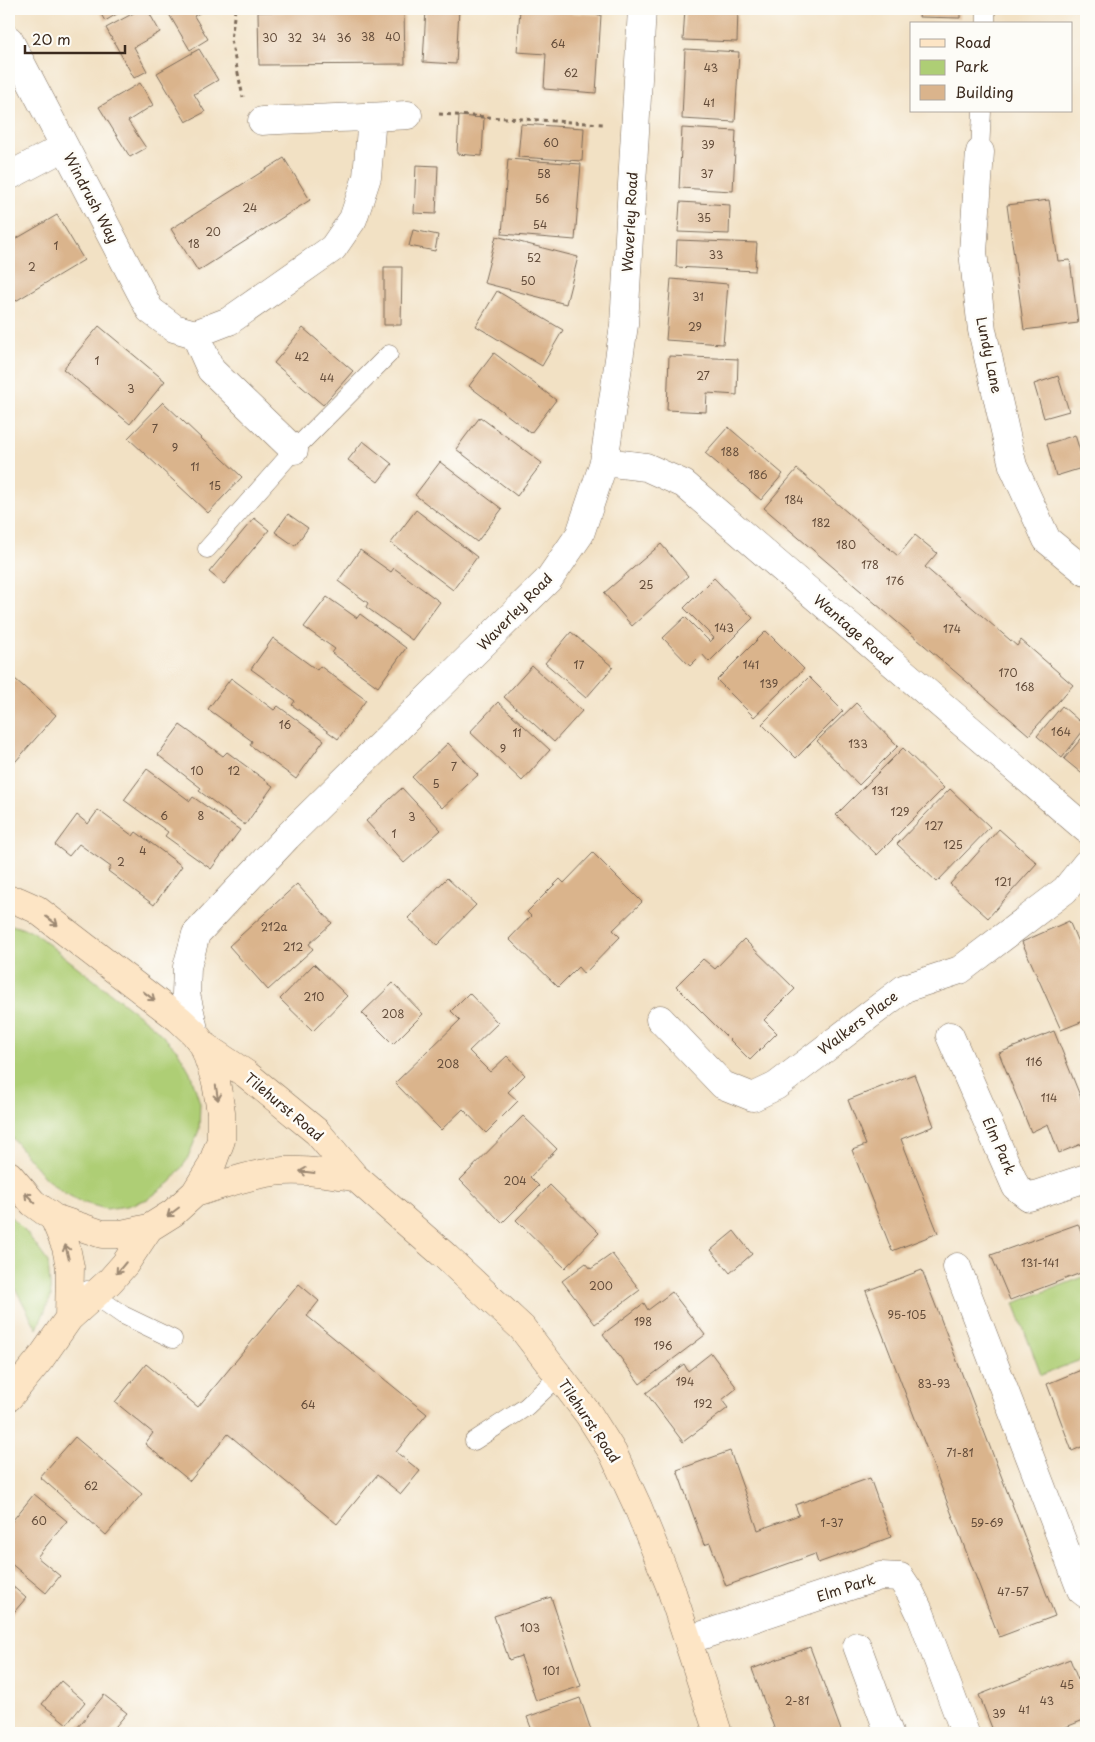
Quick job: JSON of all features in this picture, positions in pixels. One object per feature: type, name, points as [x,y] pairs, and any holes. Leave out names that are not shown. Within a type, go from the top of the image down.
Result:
[{"type":"street","name":"Waverley Road","points":[[200,1040],[186,994],[187,966],[196,934],[287,837],[549,579],[580,534],[604,462],[624,325],[642,9]]},
{"type":"street","name":"Windrush Way","points":[[9,40],[150,310],[174,328],[195,334]]},
{"type":"street","points":[[262,121],[408,115]]},
{"type":"street","points":[[294,450],[211,370],[195,334],[229,321],[333,248],[353,219],[367,177],[372,117]]},
{"type":"street","points":[[9,176],[64,147]]},
{"type":"street","name":"Lundy Lane","points":[[980,152],[973,252],[982,330],[1009,469],[1047,540],[1086,572]]},
{"type":"street","name":"Wantage Road","points":[[604,462],[646,467],[684,484],[1086,830]]},
{"type":"street","name":"Walkers Place","points":[[660,1019],[723,1085],[753,1097],[776,1086],[905,988],[960,970],[1065,890],[1086,864]]},
{"type":"street","name":"Tilehurst Road","points":[[9,900],[18,901],[36,909],[179,1019],[200,1040],[246,1074],[317,1132],[355,1177],[445,1256],[522,1328],[589,1415],[614,1453],[670,1586],[718,1733]]},
{"type":"street","name":"Elm Park","points":[[950,1036],[1016,1187],[1029,1197],[1086,1178]]},
{"type":"street","points":[[9,1176],[33,1203],[54,1218],[102,1234],[122,1234],[149,1228],[173,1213],[195,1193],[211,1167],[221,1140],[221,1112],[216,1082],[200,1040]]},
{"type":"street","points":[[195,1193],[233,1181],[273,1172],[299,1171],[355,1177]]},
{"type":"street","points":[[54,1218],[66,1246],[70,1267],[69,1318]]},
{"type":"street","points":[[9,1397],[41,1358],[69,1318],[110,1281],[125,1264],[149,1228]]},
{"type":"street","points":[[957,1267],[1081,1590],[1086,1594]]},
{"type":"street","name":"Elm Park","points":[[688,1640],[880,1576],[900,1577],[921,1615],[965,1733]]},
{"type":"street","points":[[857,1646],[889,1733]]},
{"type":"lane","points":[[986,9],[986,22]]},
{"type":"lane","name":"Lundy Lane","points":[[980,152],[982,112]]},
{"type":"lane","points":[[206,549],[294,450],[389,354]]},
{"type":"lane","points":[[70,1279],[123,1316],[173,1339]]},
{"type":"lane","points":[[474,1441],[526,1407],[560,1376]]},
{"type":"path","points":[[235,9],[231,40],[244,100],[262,121]]},
{"type":"path","points":[[408,115],[450,114],[601,124],[635,124]]},
{"type":"green space","points":[[9,924],[33,932],[154,1027],[178,1051],[190,1072],[200,1103],[199,1130],[187,1160],[171,1182],[148,1199],[127,1206],[106,1209],[81,1202],[63,1192],[45,1178],[9,1134]]},
{"type":"green space","points":[[9,1215],[27,1233],[48,1262],[51,1297],[37,1329],[9,1277]]},
{"type":"green space","points":[[1086,1276],[1086,1358],[1041,1375],[1014,1303]]},
{"type":"building","points":[[98,9],[121,9],[122,11],[105,21]]},
{"type":"building","points":[[141,9],[147,9],[160,32],[134,47],[147,71],[134,78],[106,28]]},
{"type":"building","points":[[166,9],[207,9],[194,16],[208,39],[190,50]]},
{"type":"building","points":[[426,9],[459,9],[456,64],[423,62]]},
{"type":"building","points":[[520,9],[601,15],[596,93],[544,89],[546,54],[517,52]]},
{"type":"building","points":[[685,9],[738,9],[737,42],[683,40]]},
{"type":"building","points":[[920,9],[960,9],[960,18],[919,17]]},
{"type":"building","points":[[1081,9],[1086,9],[1086,39],[1085,39]]},
{"type":"building","points":[[404,10],[405,64],[259,65],[258,12]]},
{"type":"building","points":[[199,49],[218,80],[194,94],[205,112],[186,122],[157,73]]},
{"type":"building","points":[[685,49],[739,52],[735,122],[682,119]]},
{"type":"building","points":[[140,83],[153,105],[128,121],[146,148],[130,157],[99,107]]},
{"type":"building","points":[[459,116],[484,118],[482,156],[457,154]]},
{"type":"building","points":[[521,124],[584,128],[582,161],[518,157]]},
{"type":"building","points":[[682,128],[736,131],[733,191],[679,188]]},
{"type":"building","points":[[284,158],[310,200],[198,271],[171,229]]},
{"type":"building","points":[[508,159],[581,164],[575,240],[502,234]]},
{"type":"building","points":[[416,165],[438,166],[436,214],[414,213]]},
{"type":"building","points":[[1049,200],[1058,261],[1070,260],[1078,323],[1024,330],[1007,205]]},
{"type":"building","points":[[680,202],[730,205],[729,234],[678,232]]},
{"type":"building","points":[[57,215],[84,260],[9,305],[9,243]]},
{"type":"building","points":[[413,230],[438,235],[435,251],[409,246]]},
{"type":"building","points":[[496,236],[578,257],[566,304],[484,283]]},
{"type":"building","points":[[677,240],[757,243],[755,271],[676,267]]},
{"type":"building","points":[[384,267],[402,267],[401,325],[384,325]]},
{"type":"building","points":[[671,279],[728,284],[723,344],[666,340]]},
{"type":"building","points":[[497,291],[563,330],[542,366],[476,326]]},
{"type":"building","points":[[99,326],[165,381],[130,424],[63,369]]},
{"type":"building","points":[[303,328],[353,371],[323,405],[274,363]]},
{"type":"building","points":[[494,353],[556,400],[531,433],[469,386]]},
{"type":"building","points":[[669,356],[738,359],[737,395],[707,393],[706,412],[667,410]]},
{"type":"building","points":[[1058,376],[1069,411],[1044,418],[1034,384]]},
{"type":"building","points":[[163,402],[242,477],[208,513],[128,438]]},
{"type":"building","points":[[480,417],[542,463],[517,496],[456,449]]},
{"type":"building","points":[[728,427],[783,474],[761,500],[705,453]]},
{"type":"building","points":[[1075,435],[1085,467],[1056,476],[1047,444]]},
{"type":"building","points":[[363,441],[392,464],[378,482],[348,460]]},
{"type":"building","points":[[440,462],[502,509],[477,542],[415,495]]},
{"type":"building","points":[[797,469],[898,556],[915,535],[937,553],[925,567],[1017,646],[1021,640],[1073,685],[1029,735],[764,508]]},
{"type":"building","points":[[416,510],[477,557],[453,590],[391,543]]},
{"type":"building","points":[[288,514],[308,528],[295,546],[275,532]]},
{"type":"building","points":[[254,518],[269,530],[224,584],[209,572]]},
{"type":"building","points":[[661,544],[688,576],[632,626],[604,593]]},
{"type":"building","points":[[360,550],[391,572],[394,568],[440,602],[412,640],[366,607],[368,603],[338,581]]},
{"type":"building","points":[[714,578],[753,618],[709,662],[702,654],[690,666],[663,638],[685,617],[710,642],[714,638],[684,608]]},
{"type":"building","points":[[327,597],[357,618],[360,614],[406,648],[378,687],[332,653],[335,649],[304,627]]},
{"type":"building","points":[[766,631],[804,669],[754,717],[717,680]]},
{"type":"building","points":[[571,632],[613,667],[586,698],[545,663]]},
{"type":"building","points":[[273,638],[317,670],[320,666],[366,700],[338,739],[292,705],[295,701],[251,669]]},
{"type":"building","points":[[532,666],[582,711],[554,742],[504,697]]},
{"type":"building","points":[[809,677],[843,711],[796,758],[762,724]]},
{"type":"building","points":[[231,678],[274,710],[278,706],[324,740],[296,779],[250,745],[252,741],[208,709]]},
{"type":"building","points":[[15,679],[56,715],[9,769],[9,686]]},
{"type":"building","points":[[498,702],[550,750],[522,781],[470,732]]},
{"type":"building","points":[[856,703],[898,746],[859,785],[817,741]]},
{"type":"building","points":[[1062,706],[1086,727],[1062,758],[1037,736]]},
{"type":"building","points":[[180,725],[223,756],[227,752],[273,786],[245,825],[199,791],[201,788],[158,755]]},
{"type":"building","points":[[1086,733],[1086,777],[1064,759]]},
{"type":"building","points":[[448,743],[478,775],[442,808],[412,777]]},
{"type":"building","points":[[903,748],[944,788],[877,855],[836,815]]},
{"type":"building","points":[[147,769],[190,801],[193,797],[240,830],[211,869],[165,836],[168,832],[124,800]]},
{"type":"building","points":[[402,788],[441,830],[404,863],[366,821]]},
{"type":"building","points":[[950,789],[990,827],[937,882],[897,844]]},
{"type":"building","points":[[98,810],[133,836],[136,832],[182,866],[154,905],[108,871],[111,867],[79,844],[69,856],[55,845],[77,815],[88,824]]},
{"type":"building","points":[[999,829],[1037,863],[988,918],[950,884]]},
{"type":"building","points":[[593,853],[642,902],[613,930],[620,937],[584,974],[578,967],[558,987],[509,939],[531,916],[527,912],[560,879],[564,883]]},
{"type":"building","points":[[447,878],[476,905],[437,945],[408,918]]},
{"type":"building","points":[[297,884],[332,923],[309,944],[313,949],[268,990],[229,946]]},
{"type":"building","points":[[1069,921],[1086,961],[1086,1020],[1061,1030],[1022,942]]},
{"type":"building","points":[[744,939],[795,989],[764,1020],[777,1033],[750,1060],[676,986],[703,959],[715,969]]},
{"type":"building","points":[[314,964],[347,996],[313,1031],[280,999]]},
{"type":"building","points":[[393,983],[423,1014],[393,1044],[362,1013]]},
{"type":"building","points":[[469,993],[498,1023],[469,1051],[490,1072],[507,1056],[525,1075],[508,1092],[518,1101],[486,1133],[463,1109],[441,1130],[395,1083],[460,1020],[451,1011]]},
{"type":"building","points":[[1054,1031],[1083,1103],[1086,1102],[1086,1142],[1059,1153],[1048,1124],[1031,1132],[999,1053]]},
{"type":"building","points":[[914,1074],[934,1126],[901,1139],[938,1233],[892,1251],[852,1150],[866,1145],[848,1100]]},
{"type":"building","points":[[523,1116],[557,1149],[530,1177],[539,1186],[502,1223],[460,1180]]},
{"type":"building","points":[[550,1185],[599,1233],[565,1268],[516,1220]]},
{"type":"building","points":[[1078,1224],[1086,1244],[1086,1271],[1010,1300],[991,1255]]},
{"type":"building","points":[[734,1231],[752,1254],[730,1273],[711,1250]]},
{"type":"building","points":[[612,1254],[640,1290],[595,1324],[562,1281],[586,1263],[591,1269]]},
{"type":"building","points":[[922,1270],[1055,1616],[999,1637],[866,1291]]},
{"type":"building","points":[[299,1284],[319,1301],[307,1316],[427,1414],[396,1452],[420,1471],[401,1494],[377,1475],[337,1524],[228,1434],[190,1481],[145,1444],[153,1433],[115,1402],[146,1364],[198,1407]]},
{"type":"building","points":[[672,1292],[705,1335],[640,1384],[603,1334],[644,1303],[648,1310]]},
{"type":"building","points":[[711,1353],[737,1388],[722,1400],[728,1408],[683,1442],[646,1393],[684,1364],[688,1371]]},
{"type":"building","points":[[1086,1368],[1086,1445],[1072,1451],[1047,1384]]},
{"type":"building","points":[[75,1437],[142,1494],[106,1535],[40,1477]]},
{"type":"building","points":[[730,1451],[758,1530],[799,1515],[795,1505],[870,1478],[891,1537],[818,1563],[815,1554],[726,1586],[710,1543],[704,1545],[677,1470]]},
{"type":"building","points":[[34,1494],[67,1521],[37,1557],[60,1576],[46,1593],[9,1562],[9,1525]]},
{"type":"building","points":[[9,1583],[26,1598],[9,1618]]},
{"type":"building","points":[[551,1597],[581,1686],[536,1701],[521,1656],[509,1660],[494,1616]]},
{"type":"building","points":[[810,1647],[842,1733],[776,1733],[752,1669]]},
{"type":"building","points":[[1070,1659],[1086,1701],[1086,1719],[1051,1733],[994,1733],[979,1695]]},
{"type":"building","points":[[61,1681],[85,1702],[67,1724],[42,1704]]},
{"type":"building","points":[[104,1695],[127,1713],[110,1733],[73,1733]]},
{"type":"building","points":[[580,1698],[592,1733],[533,1733],[527,1717]]}]
